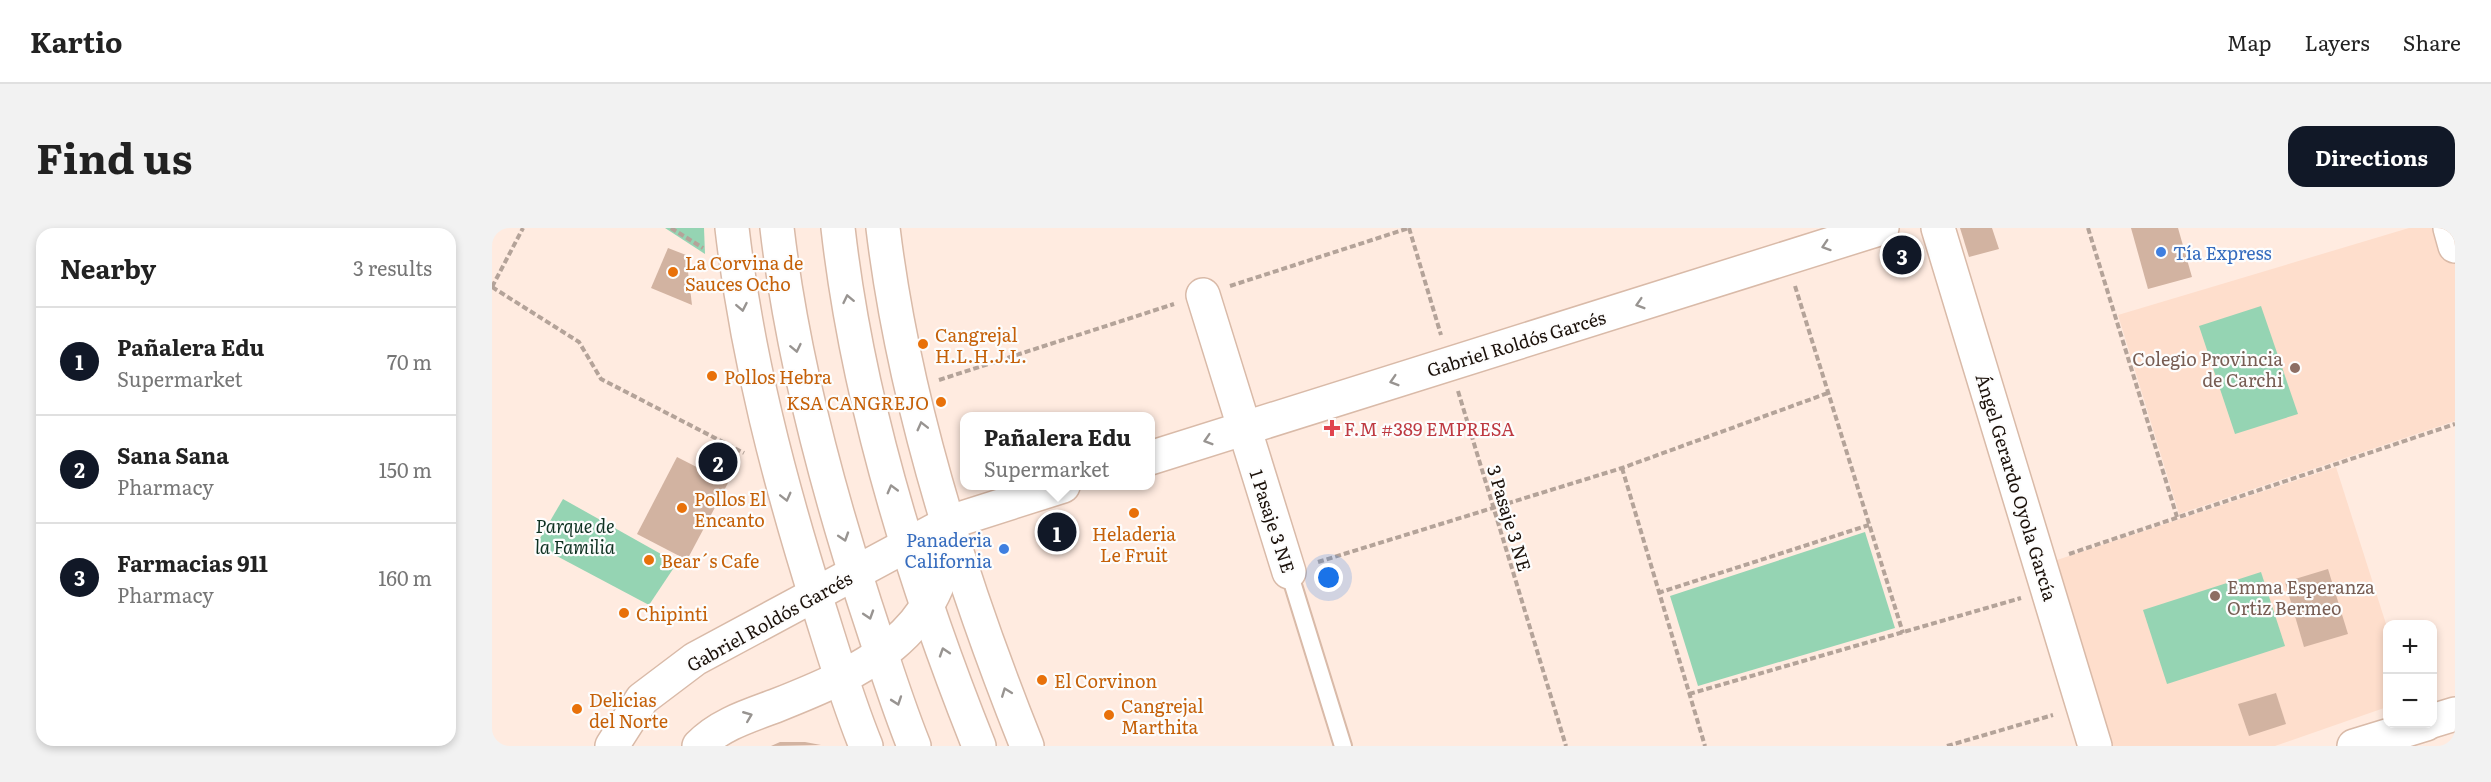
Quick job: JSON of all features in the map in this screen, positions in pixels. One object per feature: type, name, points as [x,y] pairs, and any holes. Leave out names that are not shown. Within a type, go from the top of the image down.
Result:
[{"type":"main road","points":[[732,228],[741,301],[779,471],[842,679],[866,746]]},
{"type":"main road","points":[[777,228],[785,292],[809,409],[835,508],[855,574],[914,746]]},
{"type":"main road","points":[[838,228],[844,280],[868,396],[909,545],[954,683],[979,746]]},
{"type":"main road","points":[[883,228],[889,273],[913,389],[950,522],[997,669],[1027,746]]},
{"type":"main road","name":"Gabriel Roldós Garcés","points":[[1155,456],[1882,228]]},
{"type":"main road","name":"Ángel Gerardo Oyola García","points":[[1938,228],[2095,746]]},
{"type":"main road","points":[[2450,228],[2455,246]]},
{"type":"main road","name":"1 Pasaje 3 NE","points":[[1203,295],[1289,572]]},
{"type":"main road","name":"Gabriel Roldós Garcés","points":[[612,746],[642,699],[664,680],[695,659],[950,522],[1050,490]]},
{"type":"main road","points":[[699,746],[710,735],[738,720],[842,679],[882,655],[907,632],[929,605],[941,580],[948,550],[950,522]]},
{"type":"main road","points":[[2437,721],[2455,714]]},
{"type":"main road","points":[[2354,746],[2410,728]]},
{"type":"lane","name":"1 Pasaje 3 NE","points":[[1289,572],[1343,746]]},
{"type":"path","points":[[523,228],[492,287],[579,342],[601,379],[779,471]]},
{"type":"path","points":[[913,389],[1409,228]]},
{"type":"path","name":"3 Pasaje 3 NE","points":[[1409,228],[1566,746]]},
{"type":"path","points":[[2088,228],[2177,517]]},
{"type":"path","points":[[1786,258],[1903,633]]},
{"type":"path","points":[[1289,572],[1493,506],[1622,468],[1828,393]]},
{"type":"path","points":[[1689,694],[1903,633],[2044,577],[2177,517],[2455,424]]},
{"type":"path","points":[[1622,468],[1705,746]]},
{"type":"path","points":[[1658,593],[1869,525]]},
{"type":"path","points":[[1947,746],[2083,706]]},
{"type":"shaded area","name":"Colegio Provincia de Carchi","points":[[2409,228],[2446,228],[2455,257],[2455,421],[2179,514],[2118,315]]},
{"type":"shaded area","name":"Emma Esperanza Ortiz Bermeo","points":[[2336,467],[2385,620],[2383,708],[2275,746],[2100,746],[2042,565]]},
{"type":"green space","points":[[665,228],[704,228],[705,254]]},
{"type":"green space","points":[[2261,306],[2298,414],[2235,434],[2199,326]]},
{"type":"green space","name":"Parque de la Familia","points":[[563,499],[677,563],[649,605],[536,545]]},
{"type":"green space","points":[[1865,532],[1895,628],[1698,686],[1670,596]]},
{"type":"green space","points":[[2261,572],[2285,646],[2167,684],[2143,610]]},
{"type":"building","points":[[1960,228],[1992,228],[1999,249],[1969,257]]},
{"type":"building","name":"Tía Express","points":[[2131,228],[2178,228],[2192,277],[2148,289]]},
{"type":"building","name":"La Corvina de Sauces Ocho","points":[[668,248],[686,255],[692,305],[651,288]]},
{"type":"building","name":"Pollos El Encanto","points":[[677,457],[728,483],[687,560],[637,534]]},
{"type":"building","points":[[2328,569],[2348,634],[2304,647],[2285,582]]},
{"type":"building","points":[[2276,693],[2286,724],[2249,736],[2238,704]]},
{"type":"building","points":[[780,742],[805,742],[821,745],[771,746]]},
{"type":"place","name":"Tía Express","points":[[2161,252]]},
{"type":"place","name":"Farmacias 911","points":[[1902,255]]},
{"type":"place","name":"La Corvina de Sauces Ocho","points":[[673,272]]},
{"type":"place","name":"Cangrejal H.L.H.J.L.","points":[[923,344]]},
{"type":"place","name":"Colegio Provincia de Carchi","points":[[2295,368]]},
{"type":"place","name":"Pollos Hebra","points":[[712,376]]},
{"type":"place","name":"KSA CANGREJO","points":[[941,402]]},
{"type":"place","name":"F.M #389 EMPRESA","points":[[1332,428]]},
{"type":"place","name":"Sana Sana","points":[[718,462]]},
{"type":"place","name":"Pollos El Encanto","points":[[682,508]]},
{"type":"place","name":"Heladeria Le Fruit","points":[[1134,513]]},
{"type":"place","name":"Pañalera Edu","points":[[1057,532]]},
{"type":"place","name":"Panaderia California","points":[[1004,549]]},
{"type":"place","name":"Bear´s Cafe","points":[[649,560]]},
{"type":"place","name":"Emma Esperanza Ortiz Bermeo","points":[[2215,596]]},
{"type":"place","name":"Chipinti","points":[[624,613]]},
{"type":"place","name":"El Corvinon","points":[[1042,680]]},
{"type":"place","name":"Delicias del Norte","points":[[577,709]]},
{"type":"place","name":"Cangrejal Marthita","points":[[1109,715]]}]
